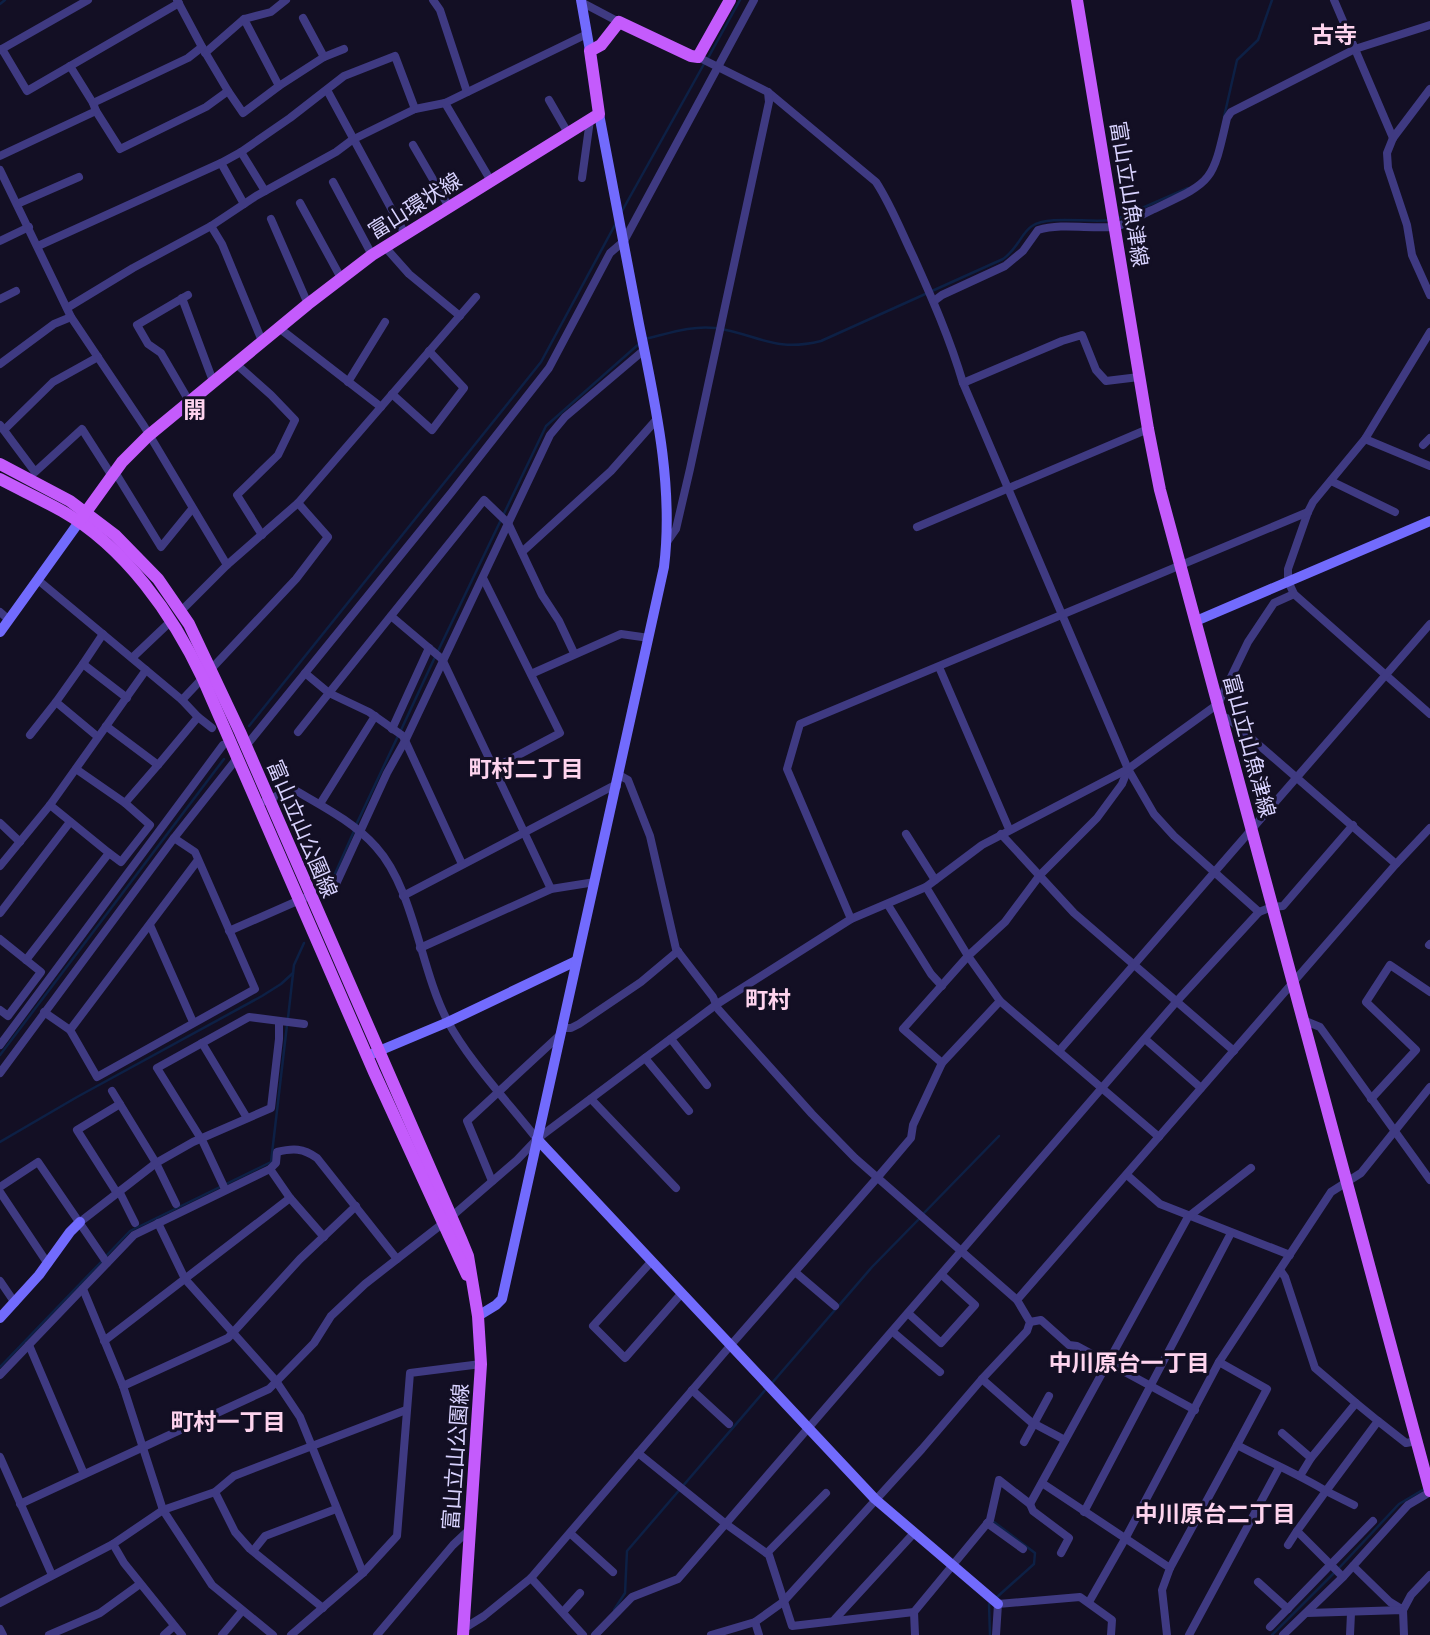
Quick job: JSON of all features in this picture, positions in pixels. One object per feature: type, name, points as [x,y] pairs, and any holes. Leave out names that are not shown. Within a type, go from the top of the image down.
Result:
[{"type":"main road","points":[[595,117],[590,51],[601,45],[619,22],[699,58],[730,0]]},
{"type":"main road","name":"富山立山魚津線","points":[[1077,0],[1160,490],[1346,1184],[1422,1446],[1429,1482]]},
{"type":"main road","name":"富山環状線","points":[[82,517],[114,474],[148,436],[341,278],[405,234],[595,117]]},
{"type":"main road","name":"富山立山公園線","points":[[0,464],[70,501],[126,563],[171,621],[189,650],[237,759],[263,802]]},
{"type":"main road","name":"富山立山公園線","points":[[0,479],[82,517],[120,540],[144,564],[181,611],[212,669],[246,746],[263,802],[448,1220],[471,1283],[478,1316],[481,1364],[463,1632]]},
{"type":"street","points":[[89,0],[71,4],[1,49],[27,90],[178,1],[204,50],[243,113],[324,57],[344,49]]},
{"type":"street","points":[[270,0],[275,9]]},
{"type":"street","points":[[0,156],[204,50],[244,19],[271,12],[286,0]]},
{"type":"street","points":[[433,0],[440,10],[467,92]]},
{"type":"street","points":[[0,1073],[174,838],[452,493],[549,368],[610,253],[624,241],[716,66],[754,0]]},
{"type":"street","points":[[1334,0],[1393,138]]},
{"type":"street","points":[[585,2],[619,22]]},
{"type":"street","points":[[585,2],[590,51]]},
{"type":"street","points":[[303,18],[324,57]]},
{"type":"street","points":[[244,19],[279,86]]},
{"type":"street","points":[[934,301],[1005,266],[1023,251],[1038,230],[1059,227],[1115,227],[1194,190],[1207,180],[1217,164],[1227,118],[1231,112],[1355,50],[1430,25]]},
{"type":"street","points":[[0,363],[133,268],[211,226],[352,140],[415,109],[445,103],[587,34]]},
{"type":"street","points":[[38,246],[221,163],[344,76],[395,56],[415,109]]},
{"type":"street","points":[[699,58],[768,92],[876,182],[887,199],[934,301],[951,342],[963,383],[1128,769],[1154,814],[1174,836],[1259,912]]},
{"type":"street","points":[[70,66],[120,149],[206,107],[228,91]]},
{"type":"street","points":[[1430,89],[1393,138],[1387,153],[1388,168],[1407,225],[1412,255],[1430,295]]},
{"type":"street","points":[[327,90],[405,234]]},
{"type":"street","points":[[667,542],[676,529],[690,469],[766,116],[768,92]]},
{"type":"street","points":[[549,100],[568,133]]},
{"type":"street","points":[[445,103],[491,181]]},
{"type":"street","points":[[582,178],[595,117]]},
{"type":"street","points":[[478,1316],[502,1299],[618,781],[667,542],[667,485],[657,419],[616,198],[595,117]]},
{"type":"street","points":[[413,145],[449,207]]},
{"type":"street","points":[[240,152],[265,191]]},
{"type":"street","points":[[221,163],[244,204]]},
{"type":"street","points":[[0,170],[69,313],[144,426],[227,565]]},
{"type":"street","points":[[17,204],[79,177]]},
{"type":"street","points":[[333,181],[372,256]]},
{"type":"street","points":[[300,202],[341,278]]},
{"type":"street","points":[[271,219],[308,304]]},
{"type":"street","points":[[211,226],[222,244],[262,341]]},
{"type":"street","points":[[0,241],[29,227]]},
{"type":"street","points":[[385,247],[409,274],[460,316]]},
{"type":"street","points":[[0,299],[16,292]]},
{"type":"street","points":[[189,401],[161,353],[148,344],[137,325],[185,296],[213,381]]},
{"type":"street","points":[[181,611],[227,565],[298,503],[476,297]]},
{"type":"street","points":[[348,382],[385,322]]},
{"type":"street","points":[[279,328],[381,407]]},
{"type":"street","points":[[1430,332],[1365,439],[1308,512],[1293,548],[1288,569],[1288,581],[1294,594],[1430,714]]},
{"type":"street","points":[[963,383],[1082,335],[1096,370],[1106,381],[1139,377]]},
{"type":"street","points":[[229,932],[336,884],[550,435],[565,417],[644,350]]},
{"type":"street","points":[[391,394],[432,429],[464,388],[429,351]]},
{"type":"street","points":[[97,357],[53,382],[2,428],[35,472],[82,429],[161,547],[192,509]]},
{"type":"street","points":[[235,363],[295,421],[278,455],[237,495],[262,535]]},
{"type":"street","points":[[522,552],[611,471],[657,419]]},
{"type":"street","points":[[917,527],[1148,429]]},
{"type":"street","points":[[1365,439],[1430,466]]},
{"type":"street","points":[[1331,481],[1395,512]]},
{"type":"street","points":[[298,732],[484,500],[508,523],[542,595],[559,621],[574,653]]},
{"type":"street","points":[[182,700],[296,579],[328,537],[298,503]]},
{"type":"street","points":[[850,919],[787,769],[800,724],[1308,512]]},
{"type":"street","points":[[0,632],[82,517]]},
{"type":"street","points":[[1196,621],[1430,521]]},
{"type":"street","points":[[482,578],[560,733],[494,768]]},
{"type":"street","points":[[38,580],[212,728]]},
{"type":"street","points":[[20,1504],[269,1389],[314,1343],[331,1316],[397,1259],[448,1220],[537,1139],[717,1004],[850,919],[926,887],[966,856],[1005,832],[1128,769],[1219,710],[1248,642],[1274,603],[1294,594]]},
{"type":"street","points":[[0,612],[9,620]]},
{"type":"street","points":[[391,616],[442,659],[551,889]]},
{"type":"street","points":[[132,658],[171,621]]},
{"type":"street","points":[[1059,1051],[1430,624]]},
{"type":"street","points":[[30,735],[57,702],[103,634]]},
{"type":"street","points":[[531,674],[621,634],[649,638]]},
{"type":"street","points":[[392,729],[429,648]]},
{"type":"street","points":[[83,664],[127,698]]},
{"type":"street","points":[[939,667],[1005,832],[1074,913],[1234,1051]]},
{"type":"street","points":[[0,866],[50,805],[146,670]]},
{"type":"street","points":[[305,673],[329,693],[374,716],[406,739],[462,864]]},
{"type":"street","points":[[57,702],[99,737]]},
{"type":"street","points":[[1219,710],[1396,864]]},
{"type":"street","points":[[320,804],[374,716]]},
{"type":"street","points":[[125,803],[198,717]]},
{"type":"street","points":[[106,726],[158,765]]},
{"type":"street","points":[[0,1045],[223,745]]},
{"type":"street","points":[[50,805],[121,862],[150,825],[125,803],[75,769]]},
{"type":"street","points":[[942,1063],[903,1029],[968,956],[1004,922],[1040,875],[1097,818],[1122,784],[1128,769]]},
{"type":"street","points":[[403,896],[618,781],[628,780],[650,836],[678,951],[718,1009],[812,1114],[877,1178],[1017,1300],[1030,1322],[1027,1331],[783,1602],[755,1622],[711,1635]]},
{"type":"street","points":[[263,802],[293,789],[320,804],[376,847],[388,864],[403,896],[432,988],[448,1022],[499,1090],[537,1139],[875,1499],[998,1604],[1080,1597],[1112,1620],[1111,1635]]},
{"type":"street","points":[[0,913],[70,822]]},
{"type":"street","points":[[0,823],[20,842]]},
{"type":"street","points":[[596,1635],[632,1597],[678,1579],[1177,1002],[1259,912],[1283,906],[1353,825]]},
{"type":"street","points":[[1017,1300],[1430,828]]},
{"type":"street","points":[[906,834],[935,880]]},
{"type":"street","points":[[44,1012],[70,1030],[97,1077],[255,989],[195,852],[174,838]]},
{"type":"street","points":[[26,960],[109,853]]},
{"type":"street","points":[[70,1030],[198,860]]},
{"type":"street","points":[[420,948],[551,889],[595,882]]},
{"type":"street","points":[[926,887],[968,956],[1000,1001],[1159,1137]]},
{"type":"street","points":[[888,905],[931,974],[942,985]]},
{"type":"street","points":[[150,925],[192,1022]]},
{"type":"street","points":[[0,939],[41,972],[8,1016],[0,1010]]},
{"type":"street","points":[[492,1181],[467,1121],[562,1031],[579,1024],[641,982],[678,951]]},
{"type":"street","points":[[373,1054],[448,1022],[576,961]]},
{"type":"street","points":[[1371,1099],[1416,1051],[1366,1002],[1390,965],[1430,992]]},
{"type":"street","points":[[463,1632],[531,1578],[877,1178],[911,1138],[914,1125],[942,1063],[1000,1001]]},
{"type":"street","points":[[225,1189],[200,1139],[157,1068],[249,1017],[304,1024]]},
{"type":"street","points":[[1303,1020],[1320,1027],[1430,1181]]},
{"type":"street","points":[[0,1318],[48,1264],[80,1222],[118,1192],[156,1163],[200,1139],[271,1108],[279,1021]]},
{"type":"street","points":[[671,1039],[707,1085]]},
{"type":"street","points":[[1145,1039],[1202,1088]]},
{"type":"street","points":[[202,1044],[247,1118]]},
{"type":"street","points":[[645,1058],[689,1111]]},
{"type":"street","points":[[1089,1602],[1219,1362],[1331,1192],[1361,1173],[1430,1087]]},
{"type":"street","points":[[112,1091],[156,1163],[176,1204]]},
{"type":"street","points":[[591,1099],[676,1188]]},
{"type":"street","points":[[120,1104],[77,1130],[135,1223]]},
{"type":"street","points":[[0,1375],[134,1235],[270,1169],[275,1163],[277,1152],[295,1148],[317,1158],[397,1259]]},
{"type":"street","points":[[48,1264],[0,1190],[38,1162],[107,1263]]},
{"type":"street","points":[[1030,1504],[1188,1217],[1251,1168]]},
{"type":"street","points":[[270,1169],[290,1198],[324,1237]]},
{"type":"street","points":[[1127,1175],[1160,1205],[1290,1255]]},
{"type":"street","points":[[104,1341],[290,1198]]},
{"type":"street","points":[[123,1386],[228,1338],[300,1259],[356,1206]]},
{"type":"street","points":[[158,1223],[184,1279],[276,1381],[300,1417],[363,1573]]},
{"type":"street","points":[[1084,1512],[1231,1233]]},
{"type":"street","points":[[652,1262],[593,1326],[625,1358],[681,1294]]},
{"type":"street","points":[[1280,1270],[1285,1277],[1315,1368],[1406,1443],[1422,1446]]},
{"type":"street","points":[[795,1272],[835,1306]]},
{"type":"street","points":[[909,1314],[941,1343],[975,1305],[942,1275]]},
{"type":"street","points":[[0,1281],[15,1303]]},
{"type":"street","points":[[83,1289],[123,1386],[163,1510],[212,1585],[273,1635]]},
{"type":"street","points":[[1030,1322],[1041,1320],[1069,1346],[1077,1346],[1195,1410]]},
{"type":"street","points":[[893,1332],[940,1372]]},
{"type":"street","points":[[29,1345],[84,1474]]},
{"type":"street","points":[[1167,1635],[1162,1590],[1170,1568],[1267,1389],[1219,1362]]},
{"type":"street","points":[[297,1633],[363,1573],[397,1536],[410,1373],[481,1364]]},
{"type":"street","points":[[982,1379],[1034,1424],[1065,1440]]},
{"type":"street","points":[[692,1390],[730,1424]]},
{"type":"street","points":[[1024,1442],[1049,1396]]},
{"type":"street","points":[[1300,1476],[1311,1458],[1356,1403]]},
{"type":"street","points":[[0,1603],[113,1545],[163,1510],[215,1493],[234,1476],[406,1410]]},
{"type":"street","points":[[1288,1545],[1378,1422]]},
{"type":"street","points":[[1282,1433],[1311,1458]]},
{"type":"street","points":[[1237,1445],[1354,1506]]},
{"type":"street","points":[[638,1453],[726,1524],[767,1553],[792,1626],[914,1612]]},
{"type":"street","points":[[0,1457],[52,1575]]},
{"type":"street","points":[[1189,1635],[1279,1468]]},
{"type":"street","points":[[915,1635],[914,1612],[990,1520],[999,1480],[1030,1504],[1033,1511],[1069,1538],[1060,1553]]},
{"type":"street","points":[[1286,1634],[1353,1566],[1429,1482]]},
{"type":"street","points":[[1042,1483],[1170,1568]]},
{"type":"street","points":[[215,1493],[235,1532],[253,1551],[323,1608]]},
{"type":"street","points":[[767,1553],[826,1493]]},
{"type":"street","points":[[253,1551],[265,1536],[337,1509]]},
{"type":"street","points":[[1270,1627],[1373,1521]]},
{"type":"street","points":[[986,1523],[1023,1549]]},
{"type":"street","points":[[377,1635],[453,1545],[470,1530]]},
{"type":"street","points":[[1297,1531],[1342,1576]]},
{"type":"street","points":[[835,1619],[914,1533]]},
{"type":"street","points":[[571,1534],[613,1572]]},
{"type":"street","points":[[113,1545],[182,1635]]},
{"type":"street","points":[[1353,1566],[1390,1602],[1403,1610]]},
{"type":"street","points":[[1404,1635],[1403,1610],[1411,1595],[1430,1575]]},
{"type":"street","points":[[531,1578],[583,1635]]},
{"type":"street","points":[[1258,1582],[1288,1609]]},
{"type":"street","points":[[49,1635],[100,1613],[141,1584]]},
{"type":"street","points":[[563,1612],[580,1593]]},
{"type":"street","points":[[996,1635],[998,1604]]},
{"type":"street","points":[[1307,1613],[1403,1610]]},
{"type":"street","points":[[222,1635],[242,1611]]},
{"type":"street","points":[[1350,1635],[1351,1613]]},
{"type":"street","points":[[755,1622],[759,1635]]},
{"type":"street","points":[[164,1635],[174,1626]]},
{"type":"street","points":[[0,1629],[2,1635]]},
{"type":"waterway","points":[[0,4],[5,0]]},
{"type":"waterway","points":[[708,58],[740,0]]},
{"type":"waterway","points":[[1224,117],[1237,60],[1258,40],[1272,0]]},
{"type":"waterway","points":[[622,211],[704,64]]},
{"type":"waterway","points":[[1117,219],[1188,188]]},
{"type":"waterway","points":[[645,339],[706,327],[778,344],[821,341],[1003,259],[1028,229],[1039,223],[1058,220],[1111,220]]},
{"type":"waterway","points":[[249,726],[541,362],[616,223]]},
{"type":"waterway","points":[[438,651],[546,426],[640,343]]},
{"type":"waterway","points":[[401,730],[435,657]]},
{"type":"waterway","points":[[356,825],[398,736]]},
{"type":"waterway","points":[[0,1055],[224,759]]},
{"type":"waterway","points":[[334,876],[354,831]]},
{"type":"waterway","points":[[288,1018],[294,965],[304,943]]},
{"type":"waterway","points":[[0,1142],[262,996],[293,973]]},
{"type":"waterway","points":[[106,1256],[130,1231],[271,1162],[287,1025]]},
{"type":"waterway","points":[[923,1214],[999,1136]]},
{"type":"waterway","points":[[772,1383],[872,1267],[919,1219]]},
{"type":"waterway","points":[[0,1367],[102,1261]]},
{"type":"waterway","points":[[614,1610],[625,1593],[627,1551],[767,1388]]},
{"type":"waterway","points":[[1339,1568],[1399,1504],[1426,1488]]},
{"type":"waterway","points":[[994,1522],[1035,1553],[1034,1564],[997,1597]]},
{"type":"waterway","points":[[1272,1635],[1334,1573]]},
{"type":"waterway","points":[[990,1635],[989,1604],[992,1602]]},
{"type":"district","name":"古寺","points":[[1334,35]]},
{"type":"district","name":"開","points":[[195,410]]},
{"type":"district","name":"町村二丁目","points":[[526,769]]},
{"type":"district","name":"町村","points":[[768,1000]]},
{"type":"district","name":"中川原台一丁目","points":[[1129,1363]]},
{"type":"district","name":"町村一丁目","points":[[228,1422]]},
{"type":"district","name":"中川原台二丁目","points":[[1215,1514]]}]
